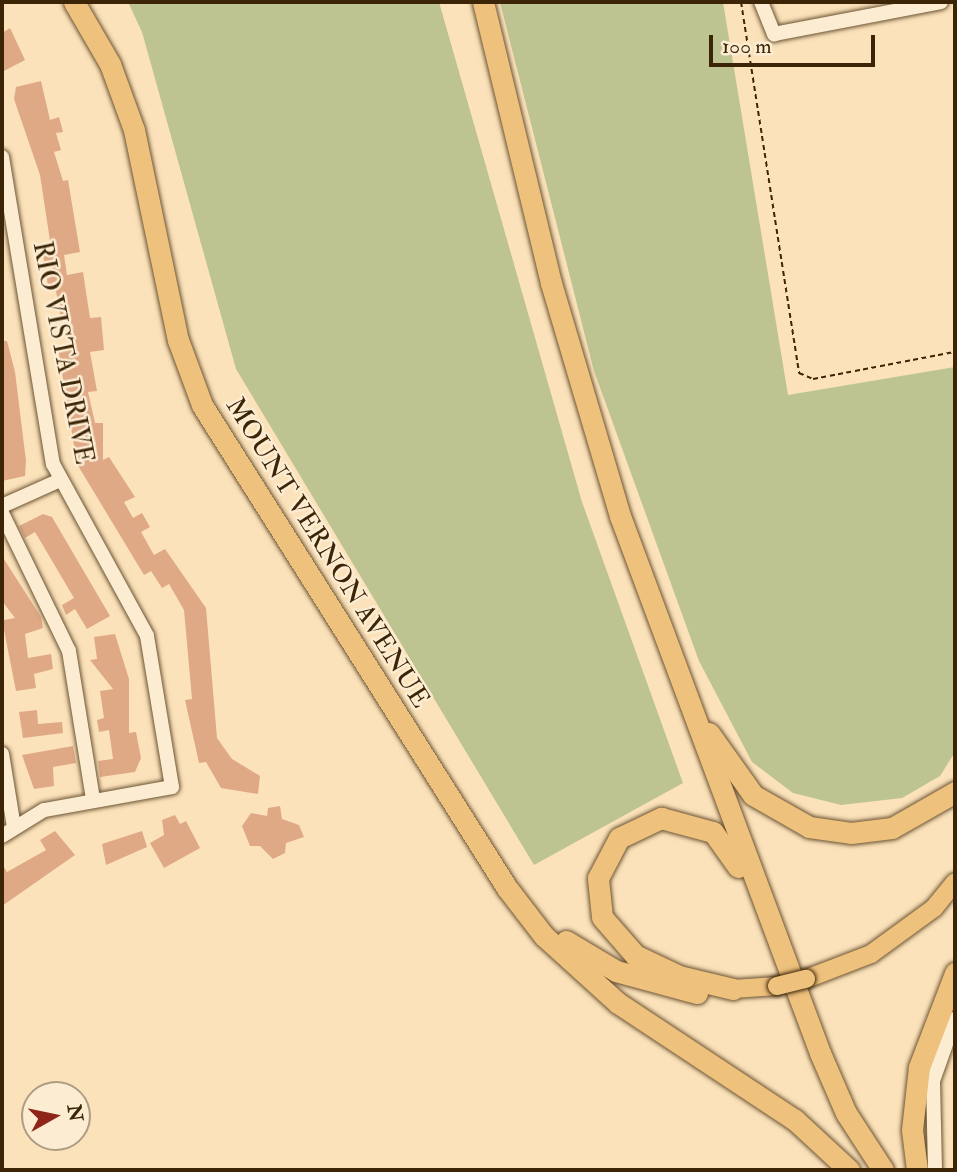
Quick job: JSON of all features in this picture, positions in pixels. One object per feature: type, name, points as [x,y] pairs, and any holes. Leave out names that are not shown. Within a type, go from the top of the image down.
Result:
[{"type":"highway","name":"MOUNT VERNON AVENUE","points":[[74,2],[110,64],[134,130],[178,340],[206,414],[526,911]]},
{"type":"highway","points":[[483,2],[551,283],[597,447],[820,1053],[846,1114],[883,1170]]},
{"type":"highway","points":[[649,593],[717,746],[772,810],[809,827],[872,832],[910,822],[955,792]]},
{"type":"highway","points":[[733,989],[658,967],[625,946],[602,917],[598,878],[608,853],[639,824],[682,819],[727,845],[829,1105],[867,1170]]},
{"type":"highway","points":[[526,911],[616,971],[705,994],[733,989]]},
{"type":"highway","points":[[526,911],[618,1003],[795,1121],[849,1170]]},
{"type":"highway","points":[[917,1170],[912,1130],[919,1067],[955,973]]},
{"type":"main road","points":[[733,989],[777,986],[806,979],[880,948],[955,883]]},
{"type":"street","points":[[761,2],[774,34],[941,2]]},
{"type":"street","name":"RIO VISTA DRIVE","points":[[2,157],[60,480],[147,636],[172,787],[93,800]]},
{"type":"street","points":[[2,506],[60,480]]},
{"type":"street","points":[[2,513],[69,651],[93,800],[44,810],[8,831],[2,754]]},
{"type":"street","points":[[935,1170],[933,1081],[955,1019]]},
{"type":"path","points":[[741,2],[799,373],[813,379],[955,352]]},
{"type":"green space","points":[[128,2],[439,2],[582,502],[683,783],[534,865],[236,369],[142,32]]},
{"type":"green space","points":[[500,2],[723,2],[788,395],[955,367],[955,752],[940,776],[902,798],[841,805],[793,793],[752,762],[699,661],[594,371]]},
{"type":"building","points":[[10,28],[25,60],[2,72],[2,33]]},
{"type":"building","points":[[41,81],[50,120],[59,117],[63,132],[56,133],[61,150],[54,152],[63,181],[68,180],[80,252],[64,255],[67,275],[83,272],[90,318],[101,317],[104,350],[90,352],[97,391],[88,392],[95,423],[103,423],[103,460],[109,457],[135,497],[124,502],[133,518],[142,513],[150,527],[141,532],[154,555],[165,549],[206,608],[217,738],[232,759],[260,776],[258,794],[221,788],[206,762],[199,763],[185,700],[192,699],[184,610],[169,584],[162,588],[151,571],[144,575],[77,464],[58,348],[70,346],[71,318],[61,319],[56,291],[49,292],[43,255],[52,254],[40,175],[14,99],[16,87]]},
{"type":"building","points":[[2,341],[7,341],[15,372],[26,461],[25,476],[2,481]]},
{"type":"building","points":[[43,514],[52,517],[110,616],[87,629],[75,609],[66,615],[62,605],[74,598],[35,532],[25,538],[19,526]]},
{"type":"building","points":[[2,556],[41,617],[43,628],[25,634],[28,658],[51,654],[53,669],[34,674],[36,688],[16,691],[4,630],[4,620],[15,618],[2,601]]},
{"type":"building","points":[[115,634],[129,679],[129,733],[136,732],[141,758],[135,772],[100,777],[98,761],[113,759],[109,730],[99,732],[97,720],[104,718],[100,691],[113,689],[90,660],[97,659],[94,637]]},
{"type":"building","points":[[37,710],[38,724],[62,722],[63,733],[23,738],[19,712]]},
{"type":"building","points":[[73,746],[76,763],[53,767],[54,786],[34,789],[22,755]]},
{"type":"building","points":[[280,806],[282,819],[299,825],[304,837],[286,843],[285,853],[273,859],[260,846],[250,846],[242,826],[251,813],[267,816],[268,808]]},
{"type":"building","points":[[175,815],[180,824],[186,821],[200,848],[164,868],[150,843],[164,835],[162,820]]},
{"type":"building","points":[[55,831],[75,855],[2,906],[2,864],[7,872],[46,850],[40,840]]},
{"type":"building","points":[[142,831],[147,847],[106,865],[102,844]]}]
